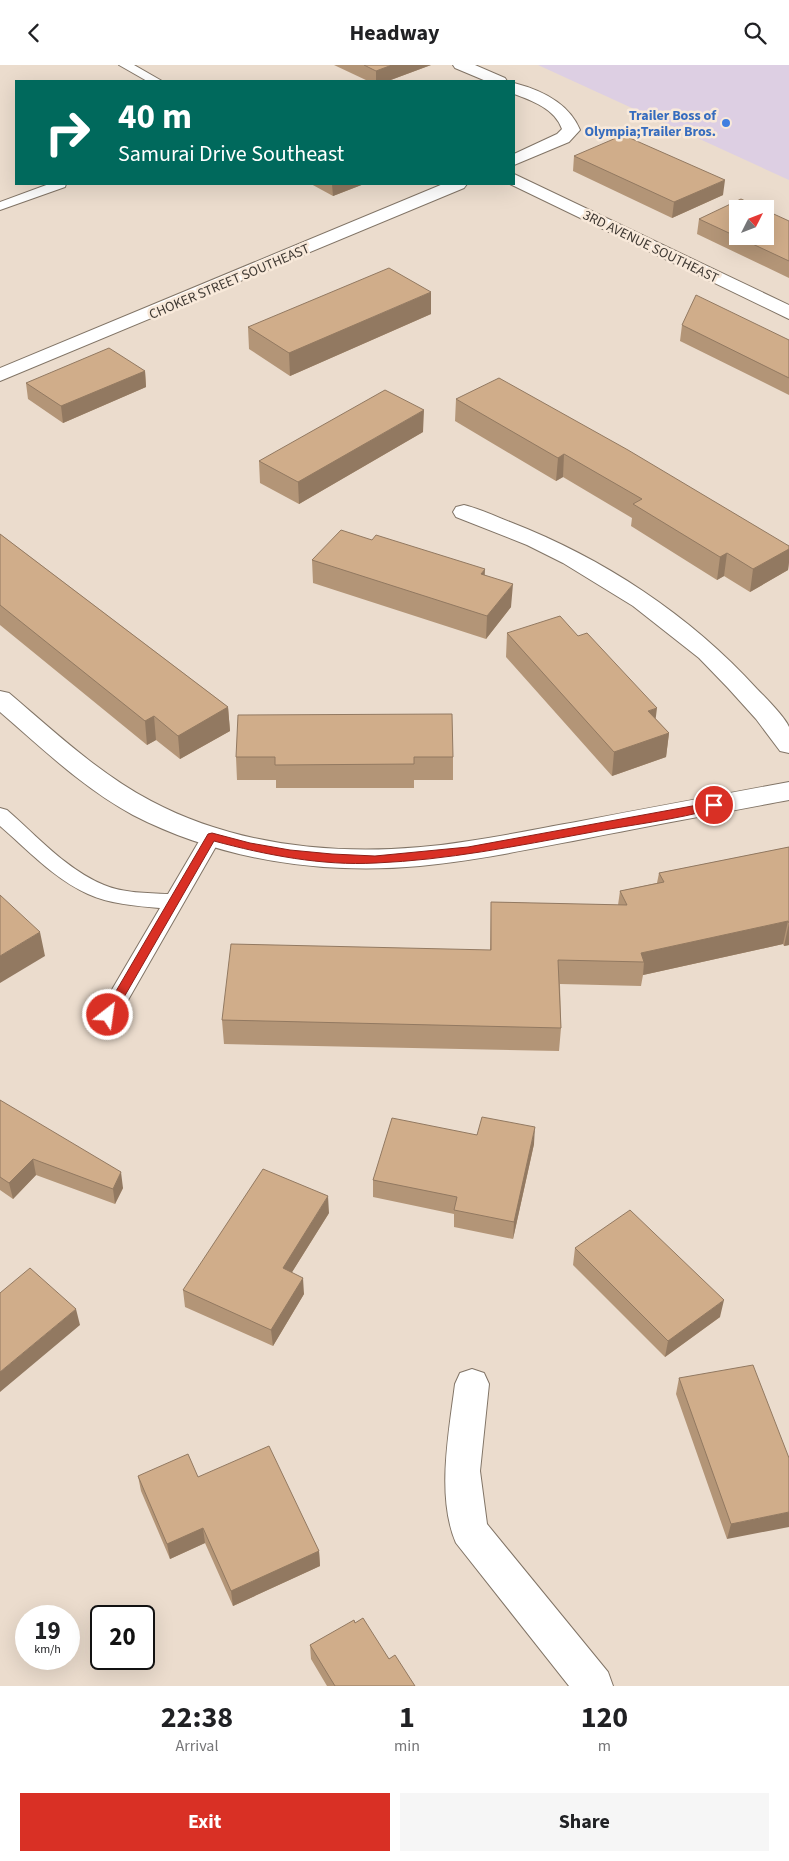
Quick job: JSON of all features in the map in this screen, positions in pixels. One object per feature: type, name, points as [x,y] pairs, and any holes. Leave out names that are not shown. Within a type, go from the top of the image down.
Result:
[{"type":"street","points":[[461,65],[497,80]]},
{"type":"street","points":[[515,88],[561,111],[569,121],[571,129],[563,138],[515,160]]},
{"type":"street","name":"3RD AVENUE SOUTHEAST","points":[[515,179],[789,313]]},
{"type":"street","name":"CHOKER STREET SOUTHEAST","points":[[0,375],[456,185]]},
{"type":"street","points":[[464,512],[534,540],[589,568],[651,608],[696,643],[751,697],[789,745]]},
{"type":"street","points":[[0,699],[86,772],[112,791],[142,808],[212,836],[250,847],[332,858],[375,859],[428,856],[468,851],[789,791]]},
{"type":"street","points":[[472,1384],[462,1471],[469,1531],[594,1686]]},
{"type":"lane","points":[[125,65],[154,80]]},
{"type":"lane","points":[[0,206],[57,185]]},
{"type":"lane","points":[[0,815],[69,872],[95,889],[118,897],[172,903]]},
{"type":"lane","points":[[108,1015],[212,836]]},
{"type":"shaded area","name":"Trailer Boss of Olympia;Trailer Bros.","points":[[538,65],[789,65],[789,180]]},
{"type":"building","points":[[364,65],[392,65],[376,71]]},
{"type":"building","points":[[623,135],[725,180],[674,202],[574,156]]},
{"type":"building","points":[[729,205],[729,233],[699,219]]},
{"type":"building","points":[[774,214],[789,221],[789,261],[755,245],[774,245]]},
{"type":"building","points":[[389,268],[431,292],[289,353],[248,327]]},
{"type":"building","points":[[696,295],[789,340],[789,378],[682,325]]},
{"type":"building","points":[[109,348],[145,371],[61,406],[26,383]]},
{"type":"building","points":[[499,378],[628,450],[789,546],[789,549],[753,569],[727,553],[720,557],[633,504],[642,499],[564,454],[558,458],[456,399]]},
{"type":"building","points":[[385,390],[424,410],[298,482],[259,461]]},
{"type":"building","points":[[341,530],[372,540],[376,535],[485,569],[481,574],[513,584],[487,616],[312,560]]},
{"type":"building","points":[[0,534],[228,707],[178,736],[154,716],[145,721],[0,605]]},
{"type":"building","points":[[560,616],[578,636],[587,633],[657,708],[648,711],[669,733],[614,752],[507,633]]},
{"type":"building","points":[[452,714],[453,757],[414,757],[414,764],[275,765],[275,757],[236,757],[238,715]]},
{"type":"building","points":[[789,847],[789,923],[788,921],[641,953],[644,962],[558,960],[561,1028],[222,1020],[231,944],[491,950],[491,902],[627,905],[620,891],[664,882],[659,873]]},
{"type":"building","points":[[0,895],[40,932],[0,956]]},
{"type":"building","points":[[0,1100],[121,1172],[113,1189],[33,1159],[9,1183],[0,1177]]},
{"type":"building","points":[[482,1117],[535,1127],[514,1222],[454,1210],[457,1197],[373,1180],[392,1118],[477,1135]]},
{"type":"building","points":[[263,1169],[328,1196],[283,1268],[303,1278],[271,1330],[183,1290]]},
{"type":"building","points":[[630,1210],[724,1300],[668,1341],[575,1248]]},
{"type":"building","points":[[30,1268],[76,1309],[0,1372],[0,1293]]},
{"type":"building","points":[[753,1365],[789,1458],[789,1512],[731,1524],[679,1378]]},
{"type":"building","points":[[269,1446],[319,1551],[231,1591],[203,1528],[167,1544],[138,1476],[188,1454],[198,1477]]},
{"type":"building","points":[[363,1618],[389,1659],[395,1655],[415,1686],[335,1686],[310,1645],[354,1620],[355,1623]]},
{"type":"place","name":"Trailer Boss of Olympia;Trailer Bros.","points":[[726,123]]},
{"type":"route","points":[[108,1015],[212,836],[250,847],[290,854],[332,858],[375,859],[428,856],[468,851],[714,805]]}]
